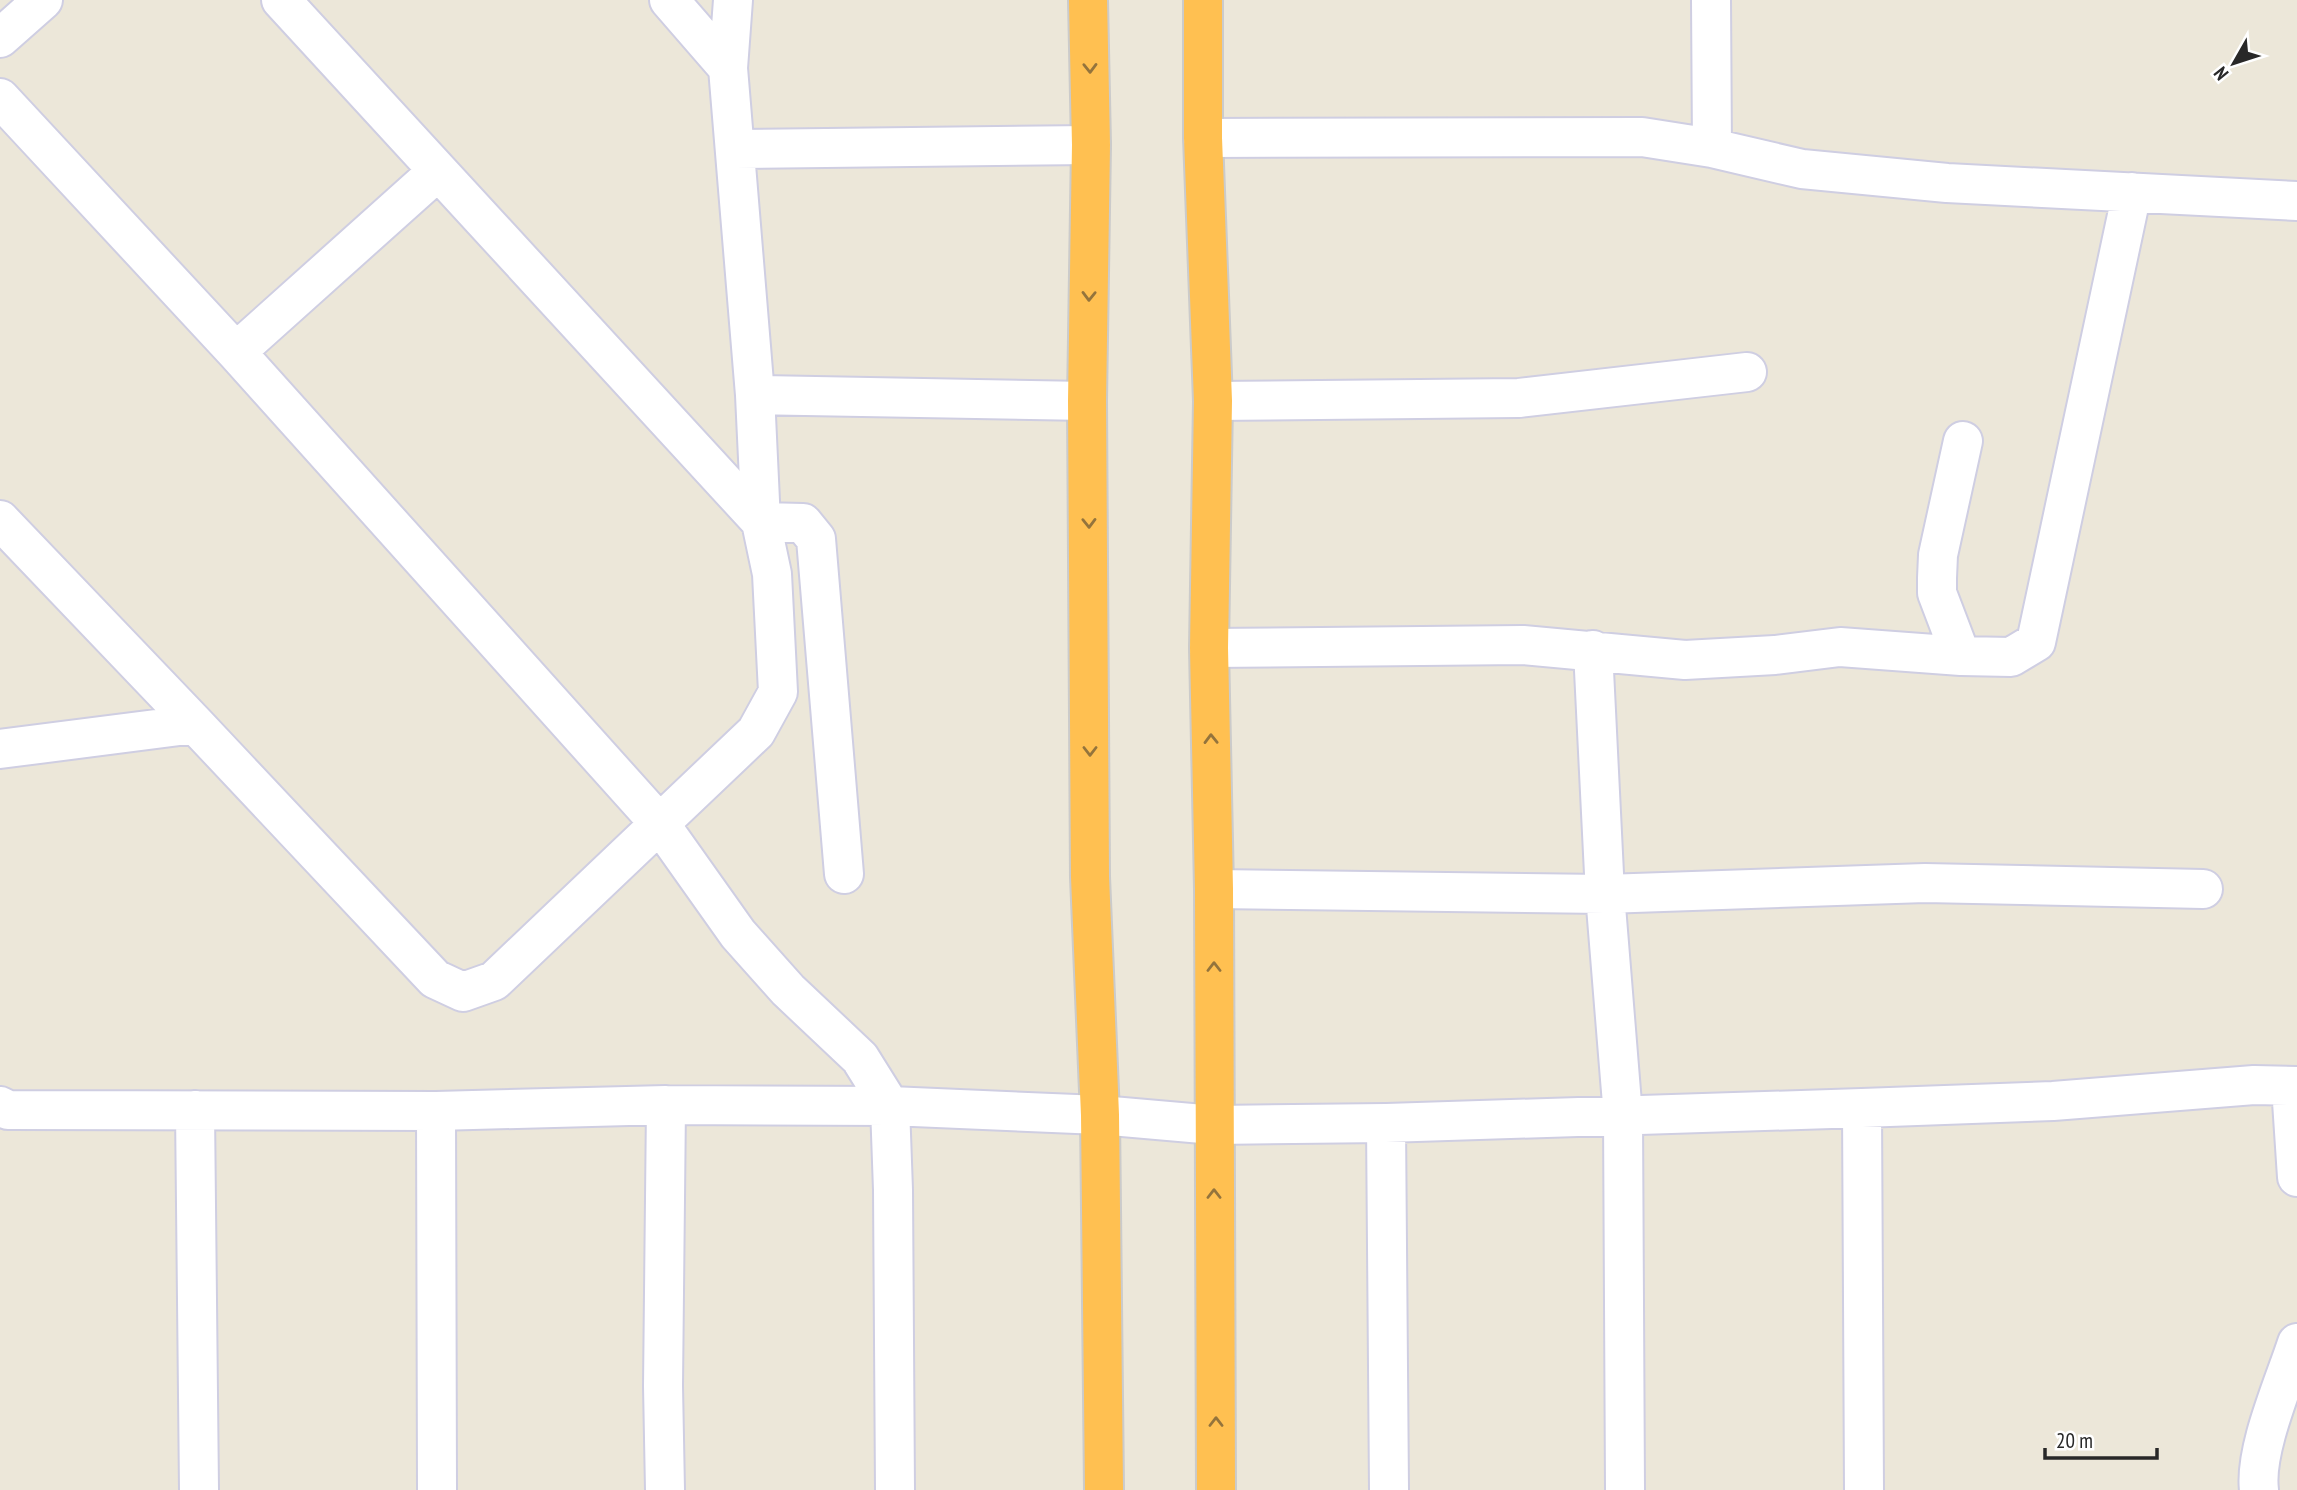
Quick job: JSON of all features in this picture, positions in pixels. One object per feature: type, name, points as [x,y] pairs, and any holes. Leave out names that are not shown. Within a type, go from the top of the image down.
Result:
[{"type":"highway","points":[[1088,0],[1091,145],[1087,401],[1090,877],[1100,1115],[1104,1490]]},
{"type":"highway","points":[[1203,0],[1203,138],[1213,401],[1209,648],[1214,889],[1216,1490]]},
{"type":"street","points":[[0,38],[43,0]]},
{"type":"street","points":[[281,0],[761,522],[803,523],[816,539],[844,874]]},
{"type":"street","points":[[669,0],[728,68]]},
{"type":"street","points":[[0,520],[435,979],[463,992],[494,981],[756,732],[778,692],[772,574],[761,522],[755,395],[728,68],[733,0]]},
{"type":"street","points":[[1711,0],[1712,148]]},
{"type":"street","points":[[0,98],[236,352],[660,824],[738,934],[788,990],[860,1058],[890,1106],[894,1189],[895,1490]]},
{"type":"street","points":[[1203,138],[1642,137],[1712,148],[1802,169],[1947,183],[2297,201]]},
{"type":"street","points":[[735,149],[1091,145]]},
{"type":"street","points":[[236,352],[438,171]]},
{"type":"street","points":[[1209,648],[1523,645],[1685,660],[1775,655],[1840,647],[2011,657],[2036,642],[2132,192]]},
{"type":"street","points":[[1213,401],[1519,398],[1747,372]]},
{"type":"street","points":[[755,395],[1087,401]]},
{"type":"street","points":[[1961,656],[1937,593],[1937,578],[1938,555],[1963,441]]},
{"type":"street","points":[[1593,650],[1605,894],[1623,1116],[1625,1490]]},
{"type":"street","points":[[0,748],[195,723]]},
{"type":"street","points":[[1214,889],[1605,894],[1924,883],[2203,889]]},
{"type":"street","points":[[0,1106],[8,1110],[436,1111],[666,1105],[890,1106],[1100,1115],[1214,1125],[1386,1123],[1862,1108],[2053,1101],[2254,1085],[2294,1086],[2297,1177]]},
{"type":"street","points":[[665,1490],[663,1373],[666,1105]]},
{"type":"street","points":[[1862,1108],[1864,1490]]},
{"type":"street","points":[[195,1110],[199,1490]]},
{"type":"street","points":[[436,1111],[437,1490]]},
{"type":"street","points":[[1386,1123],[1389,1490]]},
{"type":"street","points":[[2259,1490],[2262,1451],[2297,1343]]}]
